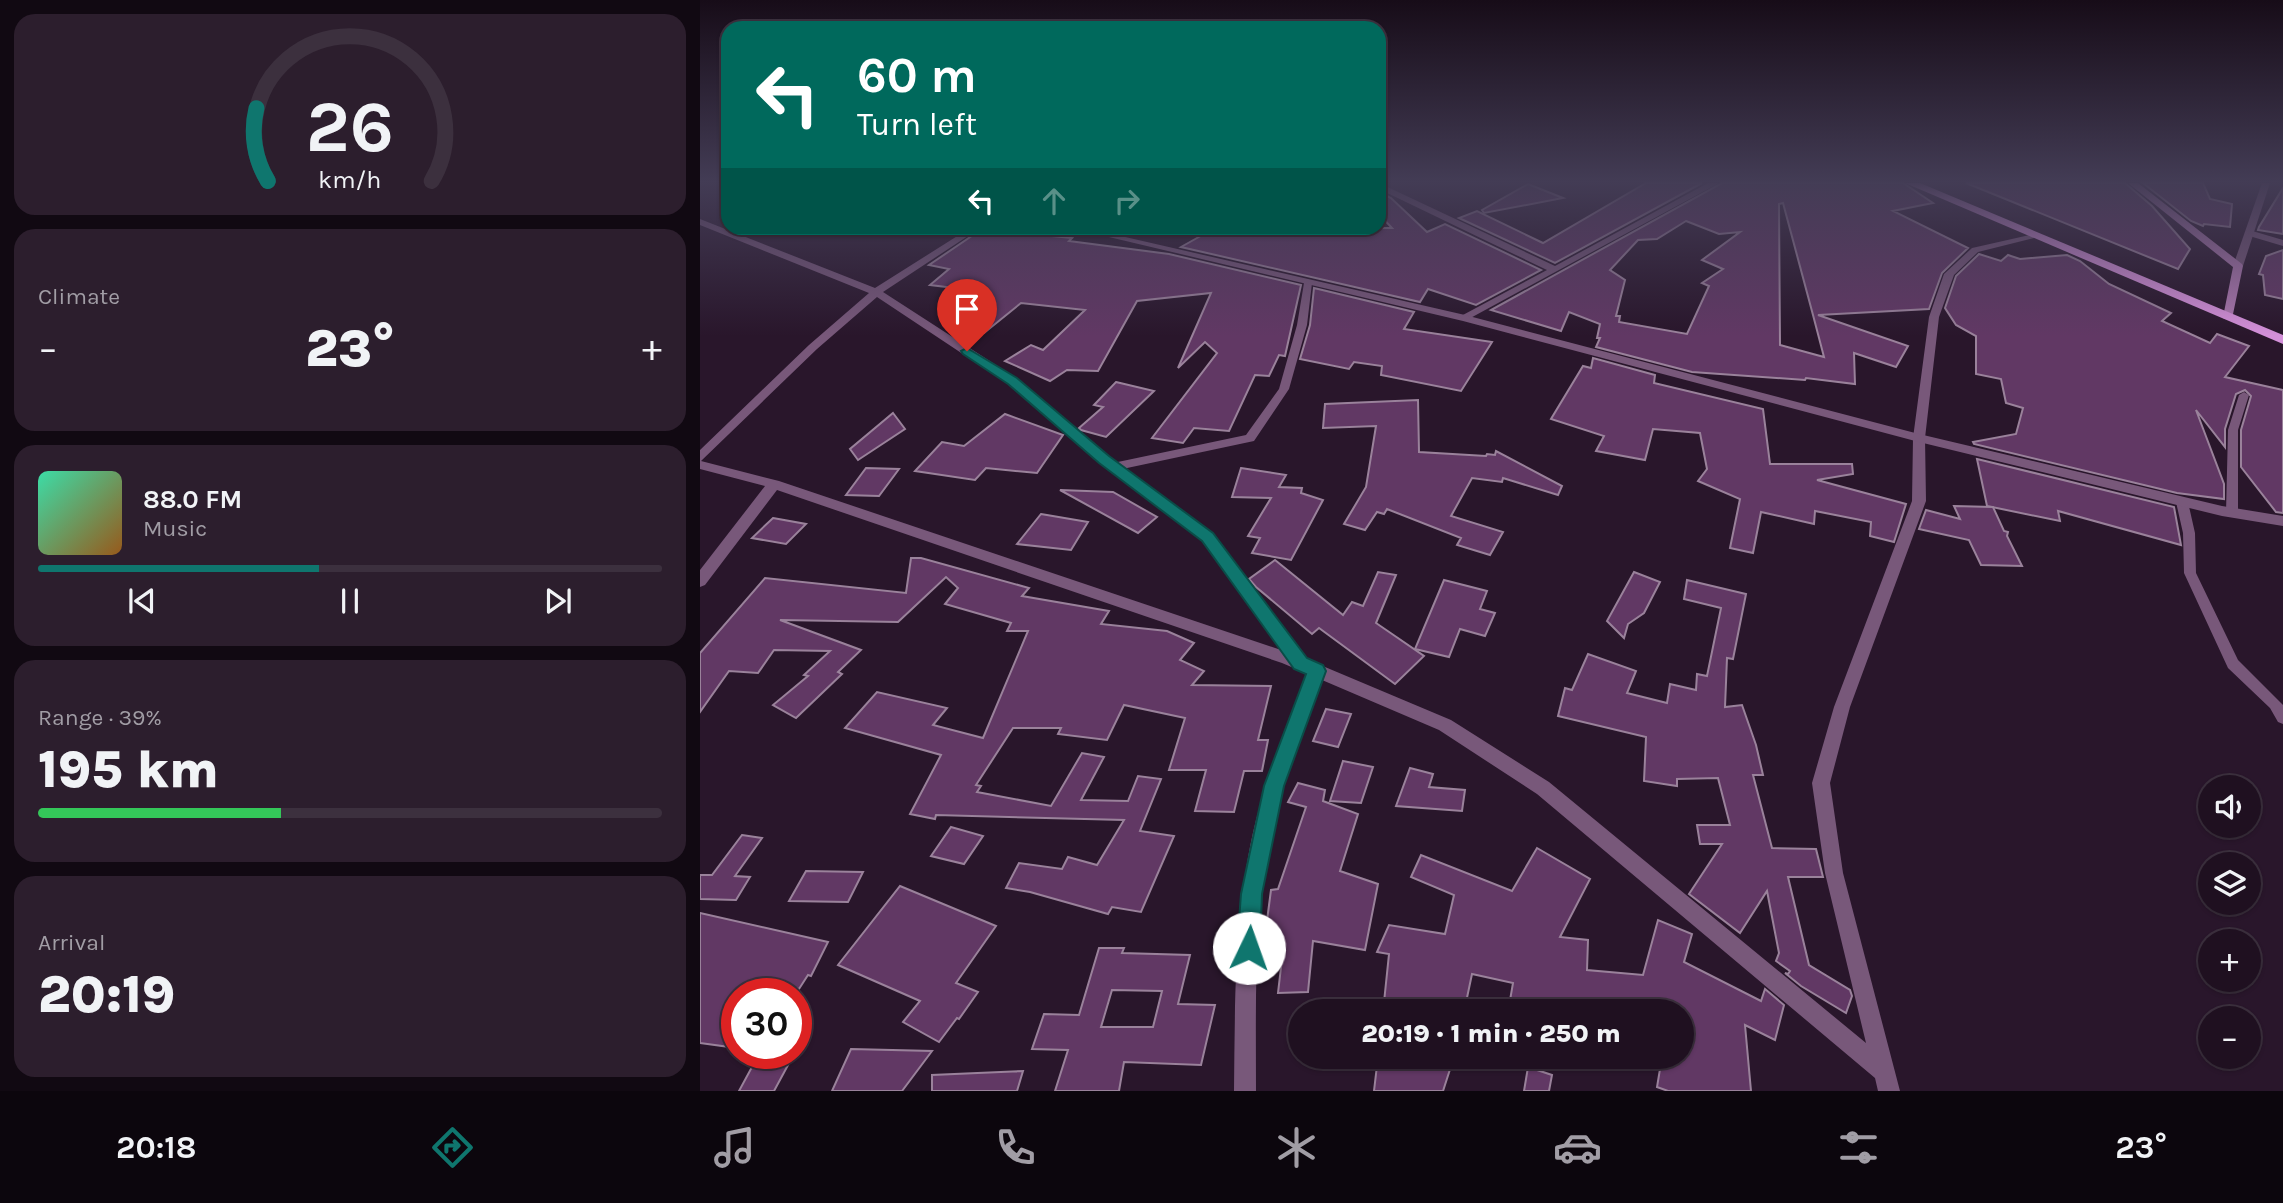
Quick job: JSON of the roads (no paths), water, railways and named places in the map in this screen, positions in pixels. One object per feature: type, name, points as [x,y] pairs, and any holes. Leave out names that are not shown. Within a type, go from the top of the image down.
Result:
[{"type":"main road","points":[[2026,234],[2283,340]]},
{"type":"main road","points":[[2197,234],[2238,266],[2228,317]]},
{"type":"street","points":[[1480,234],[1554,269]]},
{"type":"street","points":[[1465,318],[1620,234]]},
{"type":"street","points":[[2238,266],[2249,234]]},
{"type":"street","points":[[2252,234],[2283,243]]},
{"type":"street","points":[[733,235],[876,292],[1012,381],[1113,467],[1207,537],[1309,667]]},
{"type":"street","points":[[700,457],[813,347],[876,292],[965,235]]},
{"type":"street","points":[[1106,235],[1465,318],[1919,438],[2182,502],[2283,521]]},
{"type":"street","points":[[1889,1091],[1834,873],[1821,783],[1842,707],[1919,501],[1919,438],[1934,317],[1949,274],[1975,250],[2031,236]]},
{"type":"street","points":[[700,465],[774,484],[1309,667],[1445,725],[1543,788],[1886,1073]]},
{"type":"street","points":[[700,582],[774,484]]},
{"type":"street","points":[[1245,1091],[1246,1003],[1252,894],[1274,786],[1309,667]]},
{"type":"lane","points":[[1113,467],[1250,438],[1284,389],[1302,325],[1308,283]]},
{"type":"lane","points":[[2232,513],[2233,430],[2244,395]]},
{"type":"lane","points":[[2182,502],[2189,533],[2190,573],[2233,664],[2275,705],[2283,718]]}]
